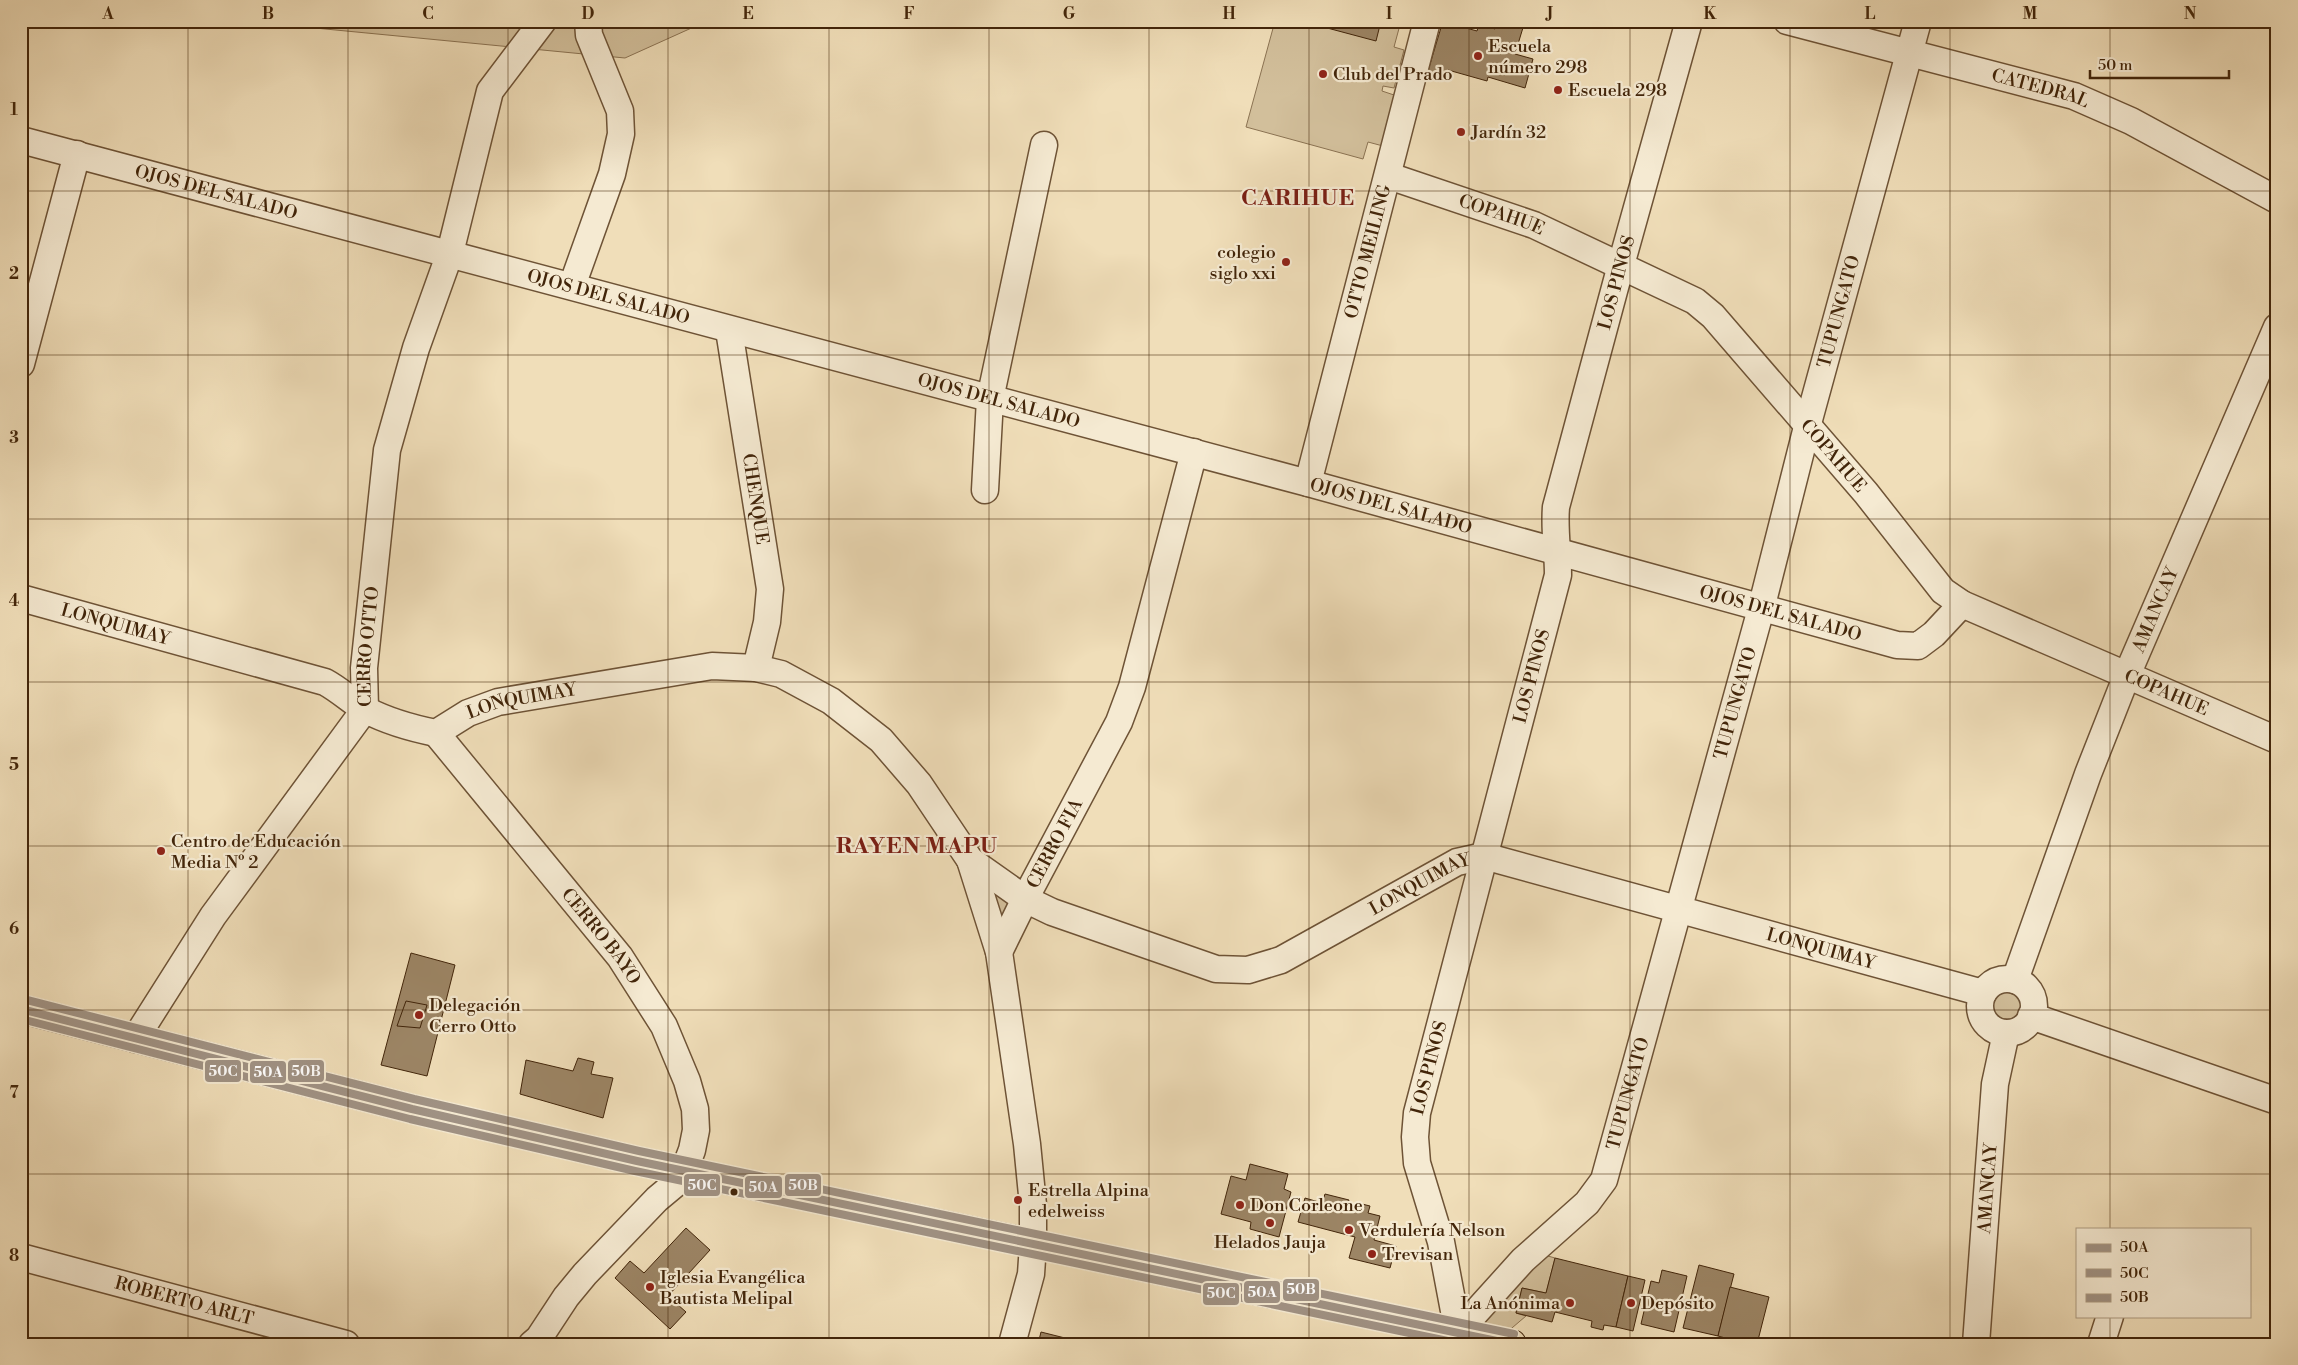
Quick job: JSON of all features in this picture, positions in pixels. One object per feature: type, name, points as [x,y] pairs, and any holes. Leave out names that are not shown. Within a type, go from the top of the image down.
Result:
[{"type":"main road","points":[[21,1009],[412,1109],[684,1171],[1512,1344]]},
{"type":"street","name":"CERRO OTTO","points":[[135,1039],[213,916],[365,710],[364,668],[387,450],[416,348],[450,253],[490,91],[503,72],[539,29],[543,21]]},
{"type":"street","points":[[572,286],[612,174],[621,134],[620,111],[589,35],[588,21]]},
{"type":"street","name":"OTTO MEILING","points":[[1308,483],[1389,176],[1427,21]]},
{"type":"street","name":"LOS PINOS","points":[[1458,1332],[1441,1242],[1416,1163],[1415,1137],[1417,1113],[1558,575],[1558,552],[1554,530],[1556,507],[1620,265],[1689,21]]},
{"type":"street","name":"CATEDRAL","points":[[1787,21],[2074,96],[2131,121],[2277,200]]},
{"type":"street","name":"TUPUNGATO","points":[[1458,1332],[1523,1260],[1587,1203],[1604,1180],[1762,609],[1807,427],[1918,21]]},
{"type":"street","name":"OJOS DEL SALADO","points":[[21,140],[450,253],[728,330],[1194,452],[1897,645],[1918,646],[1934,634],[1962,604]]},
{"type":"street","points":[[986,490],[990,399],[1044,145]]},
{"type":"street","points":[[21,364],[77,154]]},
{"type":"street","name":"COPAHUE","points":[[1389,176],[1534,225],[1695,301],[1713,316],[1866,493],[1943,591],[1962,604],[2277,740]]},
{"type":"street","name":"AMANCAY","points":[[2015,980],[2085,783],[2127,675],[2277,327]]},
{"type":"street","name":"CHENQUE","points":[[728,330],[770,589],[767,622],[756,668]]},
{"type":"street","name":"CERRO FIA","points":[[999,952],[1119,722],[1132,687],[1194,452]]},
{"type":"street","name":"LONQUIMAY","points":[[21,598],[325,682],[339,689],[365,710],[398,724],[436,733],[468,713],[498,702],[712,666],[756,668],[781,674],[831,701],[881,740],[919,784],[970,860],[999,952]]},
{"type":"street","name":"CERRO BAYO","points":[[436,733],[599,929],[648,999],[664,1026],[687,1081],[695,1109],[696,1130],[692,1150],[684,1171]]},
{"type":"street","name":"LONQUIMAY","points":[[970,860],[1025,899],[1052,912],[1216,969],[1248,970],[1281,960],[1457,862],[1484,856],[1983,992]]},
{"type":"street","points":[[999,952],[1027,1144],[1033,1205],[1031,1274],[1012,1344]]},
{"type":"street","points":[[2000,979],[2015,980],[2029,991],[2033,999],[2031,1016],[2021,1028],[2006,1033],[1993,1029],[1983,1019],[1980,1011],[1983,992],[1993,982],[2000,979]]},
{"type":"street","points":[[2031,1016],[2277,1101]]},
{"type":"street","name":"AMANCAY","points":[[1976,1344],[1995,1084],[2006,1033]]},
{"type":"street","points":[[532,1344],[539,1338],[585,1274],[657,1199],[675,1184],[684,1171]]},
{"type":"street","name":"ROBERTO ARLT","points":[[21,1257],[346,1344]]},
{"type":"street","points":[[2101,1344],[2109,1318]]},
{"type":"shaded area","points":[[312,21],[707,21],[625,58],[315,28]]},
{"type":"shaded area","name":"Club del Prado","points":[[1275,21],[1401,21],[1394,47],[1404,50],[1394,88],[1383,86],[1382,91],[1397,96],[1383,146],[1368,142],[1363,159],[1246,127]]},
{"type":"shaded area","points":[[994,891],[1011,904],[1007,914],[1001,916]]},
{"type":"shaded area","points":[[2006,987],[2013,988],[2019,992],[2023,998],[2023,1012],[2019,1018],[2013,1022],[2006,1023],[1999,1022],[1993,1018],[1989,1012],[1988,1005],[1989,998],[1993,992],[1999,988]]},
{"type":"shaded area","points":[[1541,1254],[1555,1258],[1546,1293],[1522,1288],[1516,1313],[1526,1316],[1506,1333],[1483,1326],[1481,1318]]},
{"type":"building","points":[[1317,21],[1381,21],[1376,41],[1316,25]]},
{"type":"building","name":"Escuela número 298","points":[[1443,21],[1460,21],[1459,26],[1477,31],[1479,24],[1495,29],[1498,21],[1525,21],[1515,54],[1533,59],[1525,88],[1488,77],[1487,81],[1448,70],[1446,79],[1427,74]]},
{"type":"building","name":"Escuela número 298","points":[[1566,21],[1586,21],[1584,27]]},
{"type":"building","name":"Delegación Cerro Otto","points":[[411,953],[455,965],[427,1076],[381,1065]]},
{"type":"building","points":[[406,1001],[427,1005],[420,1028],[397,1026]]},
{"type":"building","points":[[578,1058],[594,1062],[591,1074],[613,1078],[603,1118],[520,1094],[526,1060],[573,1071]]},
{"type":"building","points":[[1250,1164],[1288,1174],[1284,1189],[1291,1192],[1279,1237],[1250,1229],[1251,1222],[1221,1214],[1231,1176],[1246,1180]]},
{"type":"building","points":[[1325,1194],[1349,1200],[1347,1209],[1356,1211],[1358,1203],[1370,1206],[1368,1213],[1380,1216],[1374,1240],[1396,1246],[1390,1268],[1349,1258],[1355,1237],[1298,1222],[1305,1198],[1322,1203]]},
{"type":"building","name":"Iglesia Evangélica Bautista Melipal","points":[[686,1228],[710,1250],[668,1296],[686,1312],[670,1329],[615,1278],[630,1261],[644,1273]]},
{"type":"building","name":"La Anónima","points":[[1555,1258],[1628,1276],[1616,1327],[1604,1325],[1603,1330],[1591,1327],[1592,1321],[1555,1312],[1552,1322],[1516,1313],[1522,1288],[1546,1293]]},
{"type":"building","points":[[1699,1265],[1734,1274],[1718,1336],[1683,1328]]},
{"type":"building","points":[[1662,1270],[1687,1276],[1674,1332],[1641,1324],[1651,1281],[1659,1283]]},
{"type":"building","name":"Depósito","points":[[1628,1276],[1645,1280],[1633,1331],[1616,1327]]},
{"type":"building","points":[[1730,1287],[1769,1297],[1757,1344],[1747,1344],[1718,1336]]},
{"type":"building","points":[[1041,1332],[1089,1344],[1038,1344]]},
{"type":"transit line","name":"50B","points":[[23,999],[414,1099],[639,1151],[1514,1334]]},
{"type":"transit line","name":"50A","points":[[21,1009],[412,1109],[637,1161],[1511,1344]]},
{"type":"transit line","name":"50C","points":[[21,1019],[410,1119],[635,1171],[1462,1344]]},
{"type":"place","name":"Escuela número 298","points":[[1478,56]]},
{"type":"place","name":"Club del Prado","points":[[1323,74]]},
{"type":"place","name":"Escuela 298","points":[[1558,90]]},
{"type":"place","name":"Jardín 32","points":[[1461,132]]},
{"type":"place","name":"colegio siglo xxi","points":[[1286,262]]},
{"type":"place","name":"Centro de Educación Media Nº 2","points":[[161,851]]},
{"type":"place","name":"Delegación Cerro Otto","points":[[419,1015]]},
{"type":"place","name":"Estrella Alpina edelweiss","points":[[1018,1200]]},
{"type":"place","name":"Don Corleone","points":[[1240,1205]]},
{"type":"place","name":"Helados Jauja","points":[[1270,1223]]},
{"type":"place","name":"Verdulería Nelson","points":[[1349,1230]]},
{"type":"place","name":"Trevisan","points":[[1372,1254]]},
{"type":"place","name":"Iglesia Evangélica Bautista Melipal","points":[[650,1287]]},
{"type":"place","name":"La Anónima","points":[[1570,1303]]},
{"type":"place","name":"Depósito","points":[[1631,1303]]},
{"type":"district","name":"CARIHUE","points":[[1298,198]]},
{"type":"district","name":"RAYEN MAPU","points":[[917,846]]}]
